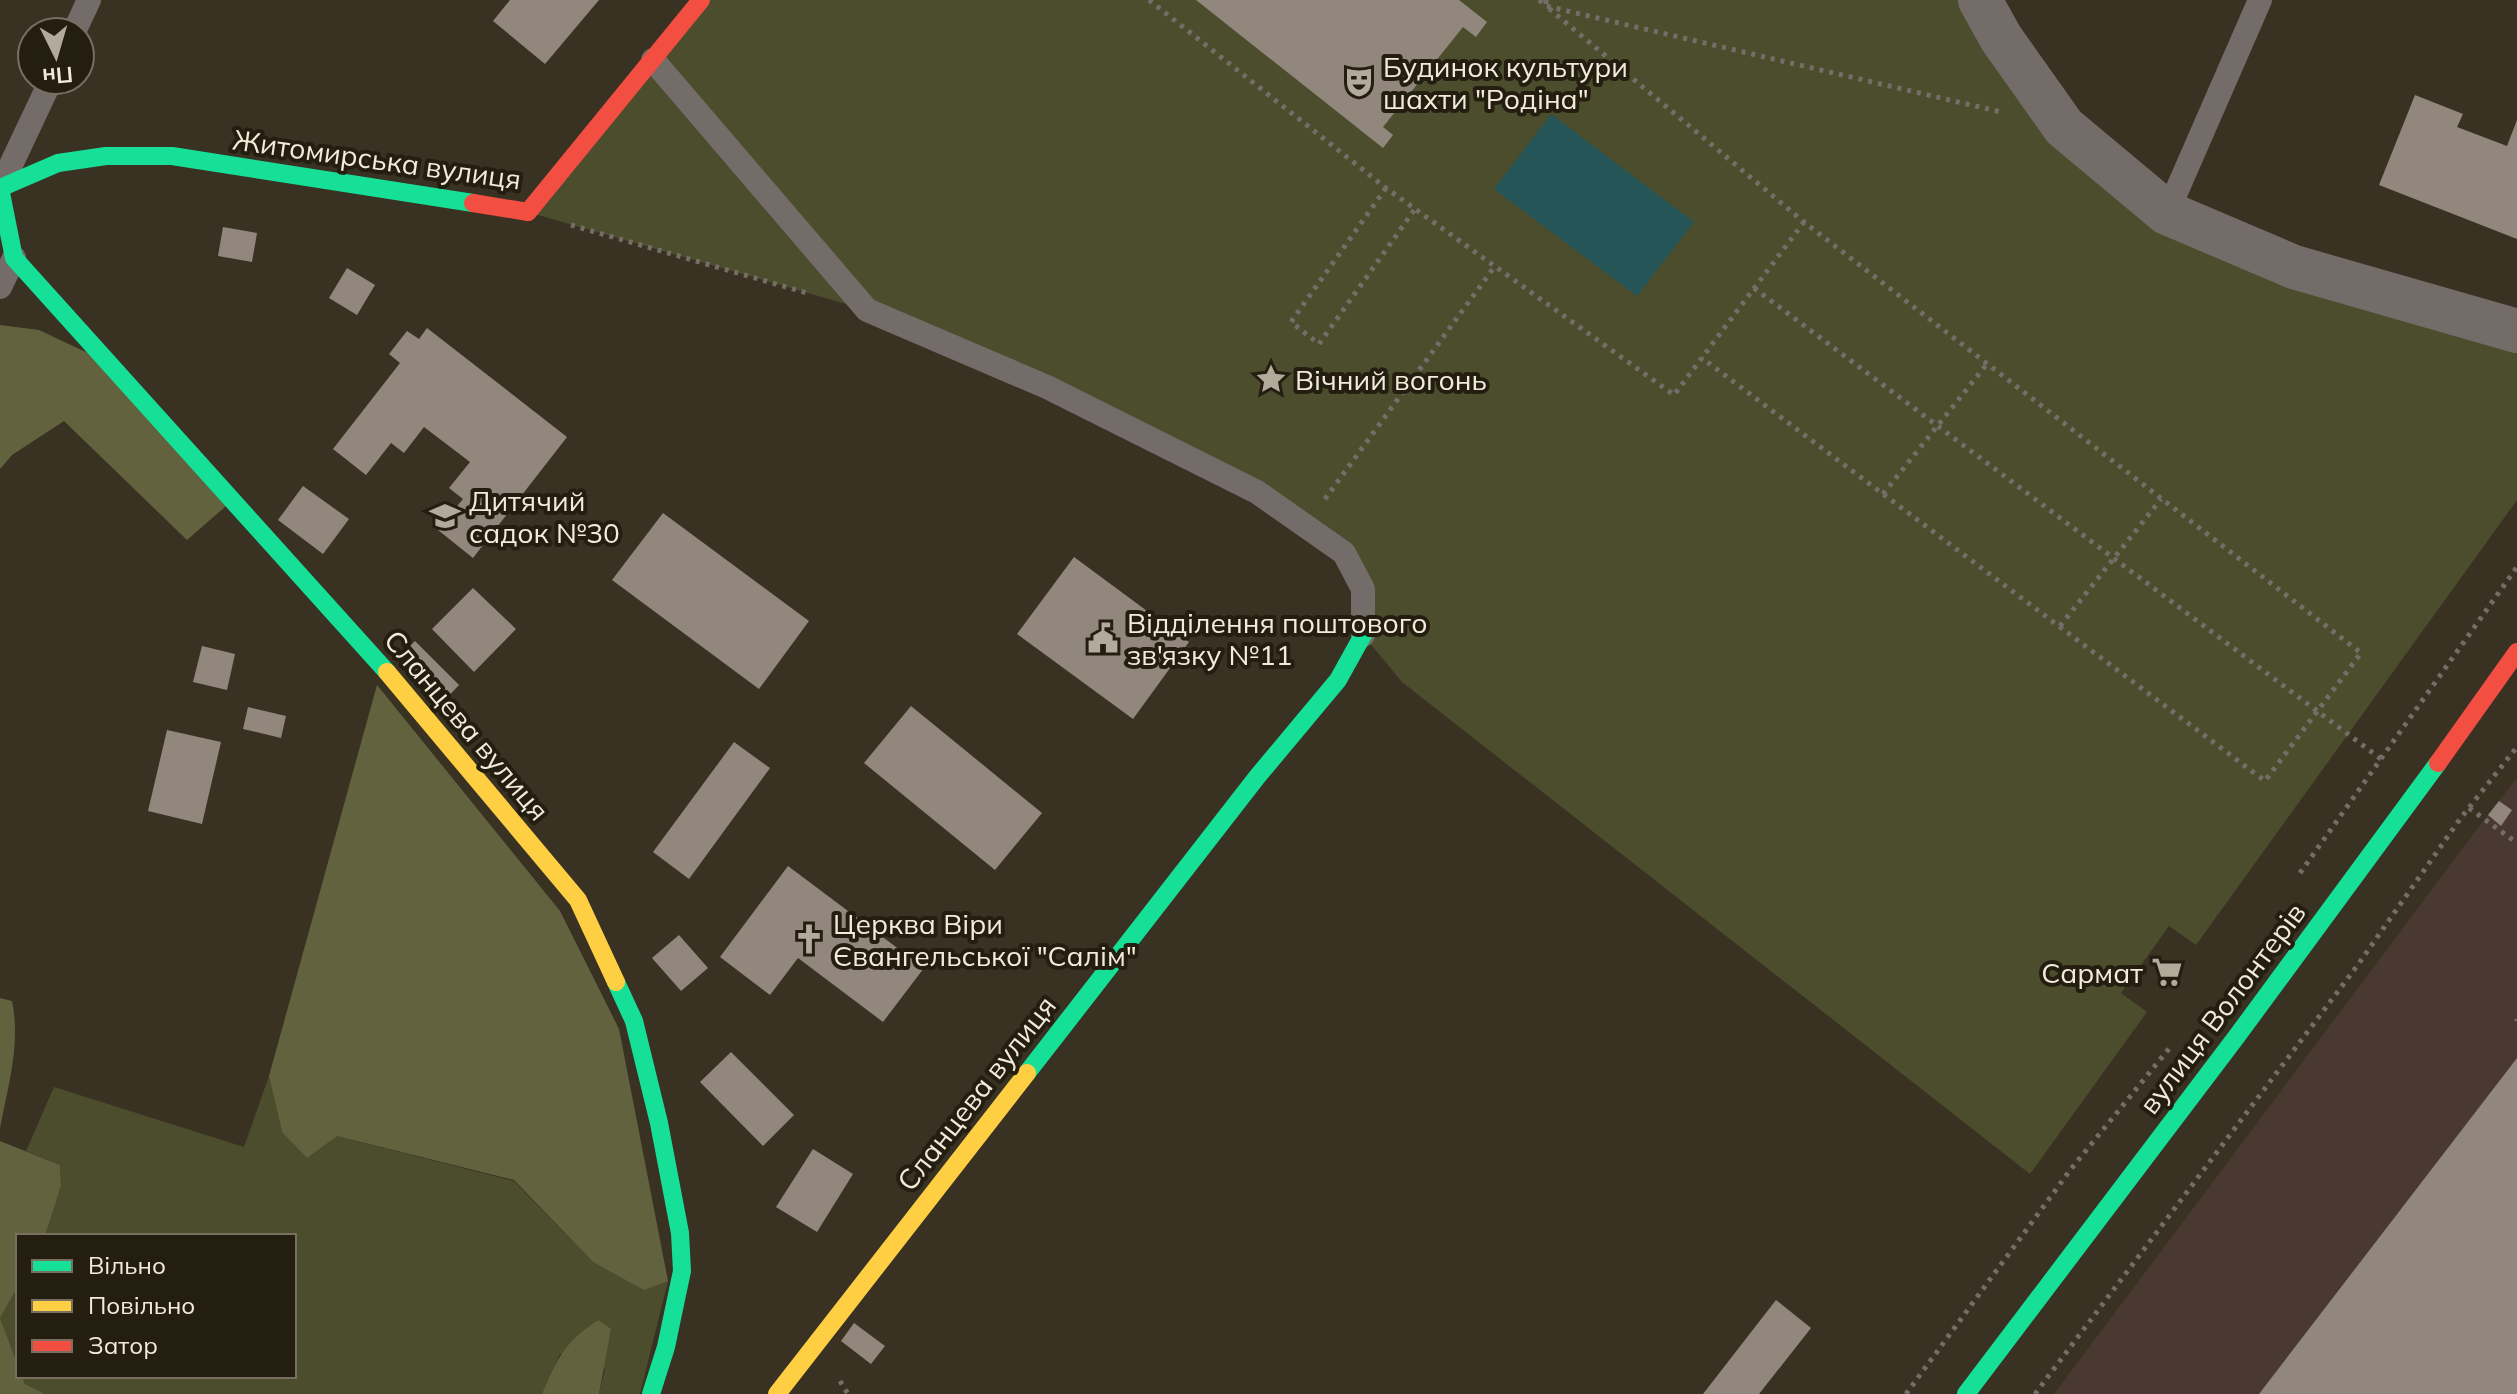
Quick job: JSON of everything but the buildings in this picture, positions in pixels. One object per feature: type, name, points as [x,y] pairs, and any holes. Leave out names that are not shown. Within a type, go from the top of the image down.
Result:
[{"type":"street","name":"Житомирська вулиця","points":[[0,188],[58,163],[106,156],[172,156],[528,212],[701,0]]},
{"type":"street","points":[[1980,0],[2001,38],[2064,127],[2167,213],[2294,267],[2517,331]]},
{"type":"street","points":[[0,188],[14,258]]},
{"type":"street","name":"Сланцева вулиця","points":[[14,258],[382,665],[578,900],[634,1021],[659,1123],[680,1233],[682,1271],[666,1347],[651,1394]]},
{"type":"street","name":"Сланцева вулиця","points":[[777,1394],[1257,777],[1338,680],[1363,635]]},
{"type":"street","name":"вулиця Волонтерів","points":[[1966,1394],[2237,1036],[2517,652]]},
{"type":"lane","points":[[2167,213],[2260,0]]},
{"type":"lane","points":[[653,60],[867,310],[1047,387],[1257,492],[1344,553],[1363,589],[1363,635]]},
{"type":"lane","points":[[0,188],[43,96]]},
{"type":"lane","points":[[0,287],[14,258]]},
{"type":"path","points":[[1149,0],[1386,188],[1674,395],[1804,222]]},
{"type":"path","points":[[1539,0],[2064,127]]},
{"type":"path","points":[[1546,3],[1804,222],[2361,653],[2265,781],[1702,358]]},
{"type":"path","points":[[1386,188],[1291,322],[1319,344],[1415,209]]},
{"type":"path","points":[[528,212],[867,310]]},
{"type":"path","points":[[1306,526],[1495,266]]},
{"type":"path","points":[[1754,288],[2381,759]]},
{"type":"path","points":[[1883,494],[1987,364]]},
{"type":"path","points":[[2060,626],[2161,499]]},
{"type":"path","points":[[2293,882],[2517,567]]},
{"type":"path","points":[[2035,1394],[2357,966],[2469,808],[2517,747]]},
{"type":"path","points":[[2469,808],[2517,843]]},
{"type":"path","points":[[1906,1394],[2071,1169],[2177,1038]]},
{"type":"shaded area","points":[[0,325],[39,330],[90,354],[226,506],[187,540],[64,421],[12,455],[0,469]]},
{"type":"shaded area","points":[[377,685],[560,911],[619,1029],[668,1281],[644,1290],[593,1262],[514,1180],[337,1136],[307,1158],[282,1132],[269,1076]]},
{"type":"shaded area","points":[[2517,778],[2517,1394],[2054,1394],[2484,820]]},
{"type":"shaded area","points":[[0,998],[12,1001],[15,1033],[0,1128]]},
{"type":"shaded area","points":[[0,1141],[60,1165],[61,1186],[46,1234],[16,1234],[16,1290],[0,1318]]},
{"type":"shaded area","points":[[0,1318],[16,1360],[16,1378],[23,1378],[25,1384],[45,1394],[0,1394]]},
{"type":"shaded area","points":[[598,1320],[611,1329],[599,1394],[542,1394],[563,1352]]},
{"type":"green space","points":[[701,0],[1980,0],[2167,213],[2517,331],[2517,500],[2196,945],[2169,926],[2121,993],[2147,1012],[2030,1174],[1402,682],[1363,635],[1344,553],[1257,492],[867,310],[528,212]]},
{"type":"green space","points":[[269,1076],[282,1132],[337,1136],[514,1181],[593,1262],[668,1281],[640,1394],[599,1394],[605,1369],[560,1354],[542,1394],[45,1394],[25,1384],[23,1378],[296,1378],[296,1234],[46,1234],[61,1186],[60,1165],[26,1151],[54,1087],[244,1147]]},
{"type":"green space","points":[[16,1290],[16,1360],[0,1318]]},
{"type":"water","points":[[1551,114],[1694,222],[1637,296],[1494,189]]},
{"type":"traffic: fast","points":[[0,188],[58,163],[106,156],[172,156],[473,203]]},
{"type":"traffic: fast","points":[[0,188],[14,258],[387,672]]},
{"type":"traffic: fast","points":[[1027,1073],[1257,777],[1338,680],[1363,635]]},
{"type":"traffic: fast","points":[[1966,1394],[2237,1036],[2438,763]]},
{"type":"traffic: fast","points":[[616,982],[634,1021],[659,1123],[680,1233],[682,1271],[666,1347],[651,1394]]},
{"type":"traffic: slow","points":[[387,672],[578,900],[616,982]]},
{"type":"traffic: slow","points":[[777,1394],[1027,1073]]},
{"type":"traffic: jam","points":[[473,203],[528,212],[701,0]]},
{"type":"traffic: jam","points":[[2438,763],[2517,652]]},
{"type":"place","name":"Будинок культури шахти \"Родіна\"","points":[[1359,82]]},
{"type":"place","name":"Вічний вогонь","points":[[1271,379]]},
{"type":"place","name":"Дитячий садок №30","points":[[445,516]]},
{"type":"place","name":"Відділення поштового зв'язку №11","points":[[1103,638]]},
{"type":"place","name":"Церква Віри Євангельської \"Салім\"","points":[[809,939]]},
{"type":"place","name":"Сармат","points":[[2167,972]]}]
